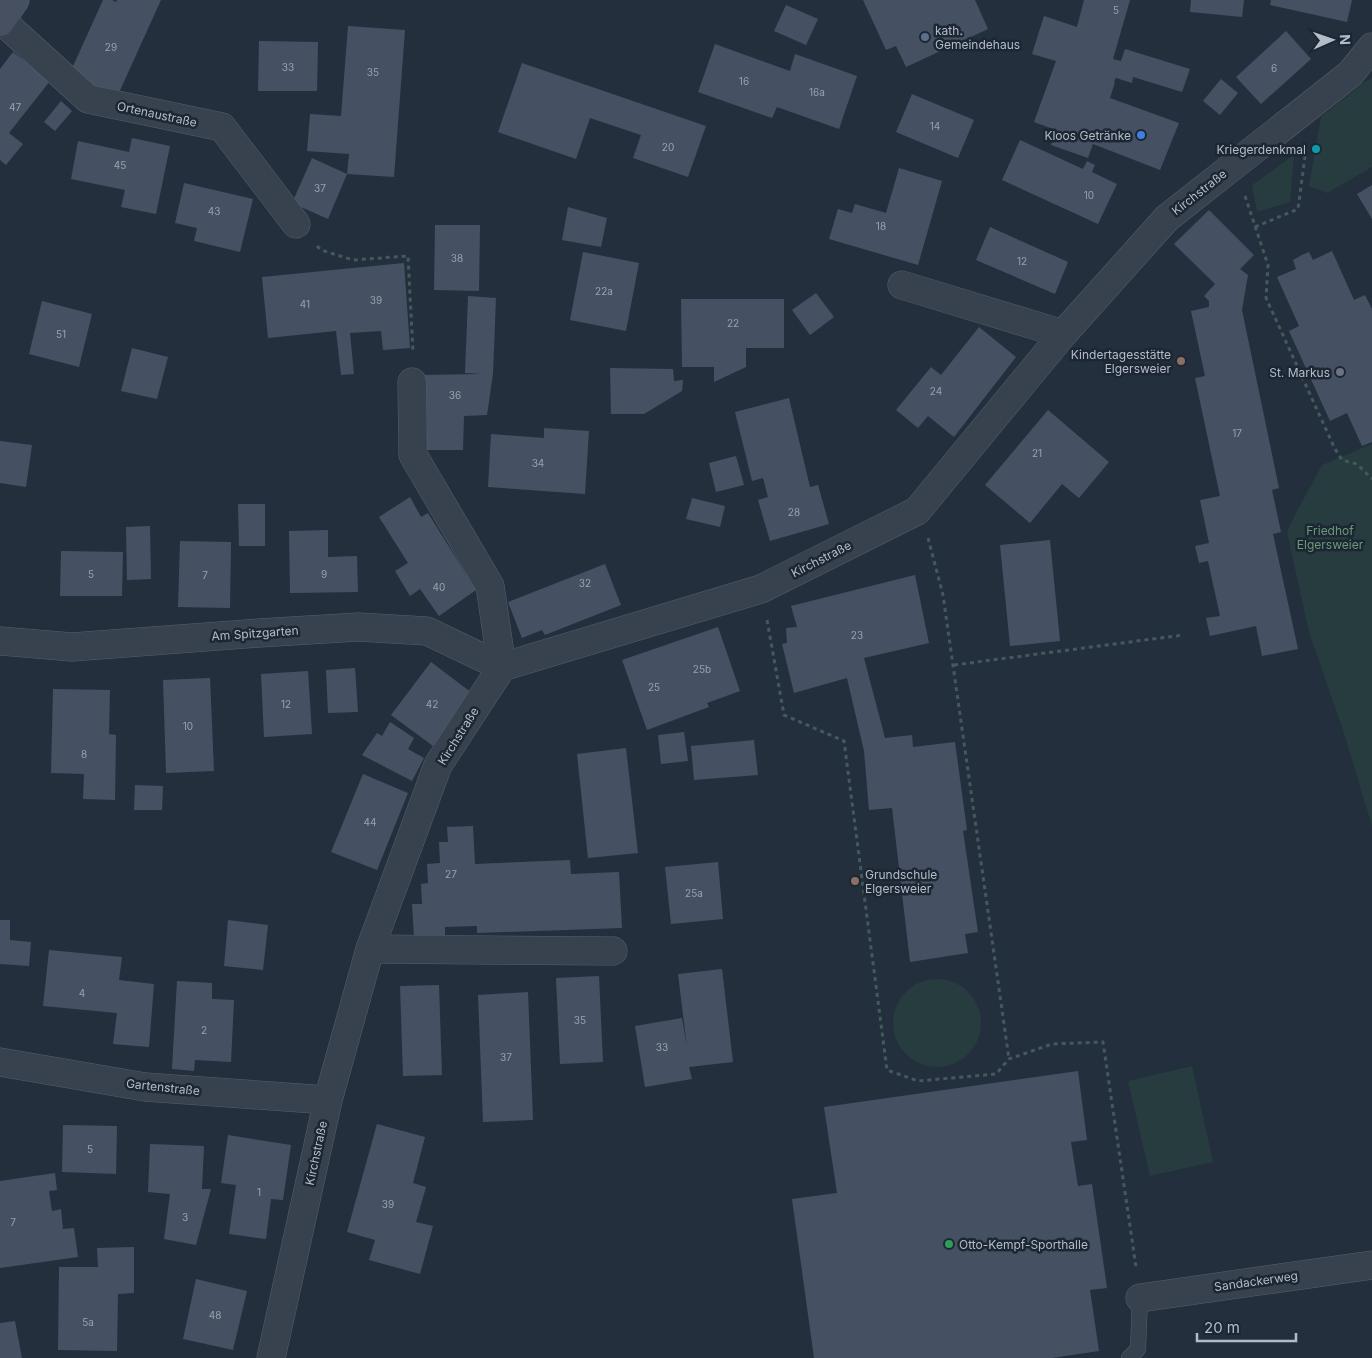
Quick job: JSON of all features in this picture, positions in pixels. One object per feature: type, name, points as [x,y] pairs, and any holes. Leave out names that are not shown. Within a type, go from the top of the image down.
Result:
[{"type":"street","name":"Ortenaustraße","points":[[5,14],[88,100],[222,127],[296,224]]},
{"type":"street","name":"Kirchstraße","points":[[271,1358],[328,1100],[370,949],[438,765],[502,667],[761,589],[917,511],[1063,334],[1167,218],[1350,74],[1372,47]]},
{"type":"street","points":[[902,285],[1063,334]]},
{"type":"street","points":[[412,382],[413,455],[490,586],[502,667]]},
{"type":"street","name":"Am Spitzgarten","points":[[0,641],[72,648],[259,632],[358,627],[427,631],[502,667]]},
{"type":"street","points":[[370,949],[613,951]]},
{"type":"street","name":"Gartenstraße","points":[[0,1062],[145,1086],[328,1100]]},
{"type":"street","name":"Sandackerweg","points":[[1140,1298],[1372,1264]]},
{"type":"lane","points":[[1129,1358],[1138,1349],[1140,1298]]},
{"type":"path","points":[[1234,164],[1268,265],[1266,298],[1335,449],[1342,460],[1357,464],[1372,479]]},
{"type":"path","points":[[1255,227],[1298,209],[1303,170]]},
{"type":"path","points":[[296,224],[321,250],[353,260],[408,256],[414,362],[412,382]]},
{"type":"path","points":[[917,511],[931,544],[943,595],[1009,1058]]},
{"type":"path","points":[[761,589],[784,715],[844,740],[887,1070],[918,1081],[996,1074],[1009,1058],[1052,1044],[1103,1042],[1140,1298]]},
{"type":"path","points":[[954,665],[1183,635]]},
{"type":"green space","points":[[1372,78],[1372,167],[1327,193],[1309,186],[1321,117]]},
{"type":"green space","points":[[1294,155],[1290,202],[1257,212],[1252,185]]},
{"type":"green space","name":"Friedhof Elgersweier","points":[[1372,444],[1372,826],[1344,733],[1309,632],[1287,532],[1322,465]]},
{"type":"green space","points":[[928,979],[946,979],[962,986],[974,998],[981,1014],[981,1032],[974,1048],[962,1060],[946,1067],[928,1067],[912,1060],[900,1048],[893,1032],[893,1014],[900,998],[912,986]]},
{"type":"green space","points":[[1192,1066],[1213,1162],[1150,1176],[1128,1081]]},
{"type":"building","points":[[103,0],[116,2],[117,0],[161,0],[117,97],[69,75]]},
{"type":"building","name":"kath. Gemeindehaus","points":[[863,0],[975,0],[988,29],[906,67],[896,46],[886,50]]},
{"type":"building","points":[[1084,0],[1130,0],[1113,59],[1121,61],[1125,49],[1190,69],[1182,92],[1133,77],[1132,83],[1116,78],[1114,81],[1110,98],[1179,123],[1160,170],[1093,144],[1088,158],[1051,145],[1056,130],[1034,122],[1056,61],[1032,54],[1044,16],[1077,27]]},
{"type":"building","points":[[1191,0],[1244,0],[1242,17],[1190,12]]},
{"type":"building","points":[[1271,0],[1352,0],[1347,22],[1270,5]]},
{"type":"building","points":[[786,5],[818,19],[806,45],[774,31]]},
{"type":"building","points":[[348,26],[405,30],[394,177],[347,174],[349,154],[307,151],[310,114],[341,116]]},
{"type":"building","points":[[1286,31],[1311,59],[1261,104],[1236,77]]},
{"type":"building","points":[[259,41],[318,42],[317,91],[258,91]]},
{"type":"building","points":[[715,44],[790,71],[795,54],[857,76],[839,129],[777,107],[772,118],[698,92]]},
{"type":"building","points":[[13,52],[50,81],[9,133],[23,144],[6,165],[0,160],[0,69]]},
{"type":"building","points":[[522,63],[706,126],[688,177],[633,158],[641,135],[590,118],[576,159],[498,132]]},
{"type":"building","points":[[1221,79],[1238,93],[1220,115],[1203,101]]},
{"type":"building","points":[[912,94],[974,120],[958,158],[896,132]]},
{"type":"building","points":[[61,101],[72,111],[55,131],[44,122]]},
{"type":"building","points":[[132,138],[170,146],[156,214],[121,207],[125,190],[71,179],[78,141],[129,152]]},
{"type":"building","points":[[1020,140],[1083,169],[1087,161],[1095,165],[1092,172],[1117,184],[1098,224],[1002,180]]},
{"type":"building","points":[[312,158],[347,174],[328,219],[292,203]]},
{"type":"building","points":[[899,168],[942,181],[918,265],[829,239],[838,209],[852,213],[855,204],[886,213]]},
{"type":"building","points":[[184,183],[253,199],[240,252],[194,241],[197,228],[175,223]]},
{"type":"building","points":[[1372,185],[1372,219],[1357,194]]},
{"type":"building","points":[[568,207],[607,218],[601,247],[562,240]]},
{"type":"building","points":[[1209,210],[1254,255],[1240,269],[1248,275],[1242,310],[1279,488],[1272,490],[1281,532],[1273,534],[1298,649],[1262,656],[1256,626],[1210,636],[1206,618],[1220,616],[1208,561],[1199,563],[1195,546],[1209,543],[1200,500],[1220,496],[1195,378],[1205,376],[1191,311],[1209,307],[1209,301],[1204,296],[1215,284],[1174,244]]},
{"type":"building","points":[[435,225],[480,225],[479,291],[434,290]]},
{"type":"building","points":[[990,227],[1068,262],[1055,294],[976,260]]},
{"type":"building","name":"St. Markus","points":[[1332,251],[1354,300],[1365,295],[1372,309],[1372,442],[1362,446],[1347,413],[1330,421],[1289,331],[1299,326],[1277,277],[1296,269],[1293,260],[1302,255],[1309,252],[1313,260]]},
{"type":"building","points":[[583,252],[639,263],[626,331],[570,320]]},
{"type":"building","points":[[404,263],[410,348],[383,350],[381,331],[350,333],[354,374],[341,375],[336,331],[268,338],[262,277]]},
{"type":"building","points":[[816,293],[834,317],[810,335],[792,310]]},
{"type":"building","points":[[468,296],[496,298],[493,374],[487,415],[464,416],[463,450],[421,450],[420,375],[482,374],[465,373]]},
{"type":"building","points":[[681,299],[784,299],[784,348],[746,348],[746,367],[714,382],[714,367],[682,367]]},
{"type":"building","points":[[42,301],[92,314],[79,367],[29,354]]},
{"type":"building","points":[[979,327],[1016,357],[954,437],[928,416],[918,428],[896,410],[931,367],[941,375]]},
{"type":"building","points":[[132,348],[168,357],[157,399],[121,391]]},
{"type":"building","points":[[610,368],[673,369],[674,381],[683,380],[682,391],[644,414],[611,414]]},
{"type":"building","points":[[789,398],[810,487],[818,485],[829,524],[770,541],[758,500],[768,497],[763,478],[752,481],[735,412]]},
{"type":"building","points":[[1048,410],[1109,462],[1079,498],[1062,484],[1030,523],[985,485]]},
{"type":"building","points":[[544,428],[589,431],[585,494],[488,487],[491,434],[544,438]]},
{"type":"building","points":[[0,441],[32,445],[26,487],[0,483]]},
{"type":"building","points":[[736,456],[744,485],[716,492],[709,463]]},
{"type":"building","points":[[410,497],[421,517],[428,513],[476,590],[439,616],[420,589],[410,596],[395,571],[408,563],[379,517]]},
{"type":"building","points":[[692,498],[725,506],[720,527],[686,519]]},
{"type":"building","points":[[238,504],[265,504],[265,546],[239,546]]},
{"type":"building","points":[[150,526],[151,579],[127,580],[126,527]]},
{"type":"building","points":[[328,530],[328,557],[357,556],[358,592],[290,593],[289,531]]},
{"type":"building","points":[[1050,540],[1060,641],[1010,646],[1000,545]]},
{"type":"building","points":[[180,541],[231,542],[230,608],[178,607]]},
{"type":"building","points":[[61,551],[123,552],[122,596],[60,596]]},
{"type":"building","points":[[605,564],[621,605],[545,635],[542,630],[522,638],[508,602]]},
{"type":"building","points":[[915,575],[929,643],[864,658],[885,738],[912,735],[913,747],[955,742],[967,830],[963,831],[978,932],[965,934],[968,953],[910,962],[892,808],[869,810],[864,751],[847,678],[794,693],[782,644],[787,643],[786,628],[797,627],[791,606]]},
{"type":"building","points":[[718,627],[740,691],[707,703],[709,707],[647,730],[622,660]]},
{"type":"building","points":[[431,662],[472,693],[433,746],[391,715]]},
{"type":"building","points":[[355,668],[358,712],[328,713],[326,670]]},
{"type":"building","points":[[308,671],[312,734],[264,737],[261,674]]},
{"type":"building","points":[[210,678],[214,771],[166,773],[163,680]]},
{"type":"building","points":[[53,689],[110,690],[109,734],[116,735],[115,800],[83,799],[84,774],[51,773]]},
{"type":"building","points":[[390,722],[414,738],[408,749],[424,758],[412,781],[362,755],[377,733],[382,736]]},
{"type":"building","points":[[684,732],[688,761],[661,764],[658,735]]},
{"type":"building","points":[[754,740],[758,775],[694,780],[691,746]]},
{"type":"building","points":[[626,748],[638,853],[588,858],[577,754]]},
{"type":"building","points":[[363,774],[408,793],[377,870],[331,852]]},
{"type":"building","points":[[135,785],[163,786],[162,810],[134,810]]},
{"type":"building","points":[[473,826],[475,864],[570,860],[571,874],[619,872],[622,928],[477,933],[477,926],[445,927],[445,936],[414,937],[412,904],[422,904],[421,884],[428,883],[427,864],[440,863],[439,842],[448,842],[447,827]]},
{"type":"building","points":[[718,862],[723,919],[671,924],[665,867]]},
{"type":"building","points":[[0,920],[10,920],[10,940],[31,942],[29,966],[0,964]]},
{"type":"building","points":[[228,920],[268,925],[263,970],[224,966]]},
{"type":"building","points":[[49,950],[122,957],[119,980],[154,984],[149,1047],[113,1044],[117,1013],[43,1006]]},
{"type":"building","points":[[722,969],[733,1062],[689,1067],[692,1079],[645,1087],[635,1026],[682,1018],[687,1047],[678,974]]},
{"type":"building","points":[[599,976],[603,1062],[560,1064],[556,978]]},
{"type":"building","points":[[177,981],[212,983],[212,999],[234,1000],[231,1062],[195,1060],[194,1071],[172,1069]]},
{"type":"building","points":[[439,985],[442,1075],[403,1076],[400,986]]},
{"type":"building","points":[[528,992],[533,1120],[483,1122],[478,995]]},
{"type":"building","name":"Otto-Kempf-Sporthalle","points":[[1078,1071],[1087,1140],[1071,1142],[1078,1186],[1092,1184],[1107,1288],[1090,1290],[1099,1351],[1052,1358],[814,1358],[792,1199],[837,1193],[824,1107]]},
{"type":"building","points":[[377,1124],[425,1137],[413,1183],[426,1187],[416,1222],[433,1226],[420,1274],[369,1260],[375,1240],[347,1232]]},
{"type":"building","points":[[63,1125],[117,1126],[116,1174],[62,1172]]},
{"type":"building","points":[[228,1135],[291,1145],[283,1200],[271,1199],[266,1239],[229,1234],[236,1185],[221,1183]]},
{"type":"building","points":[[150,1144],[204,1146],[202,1189],[211,1189],[196,1245],[164,1239],[170,1194],[148,1192]]},
{"type":"building","points":[[55,1173],[57,1190],[49,1191],[52,1211],[61,1209],[63,1229],[74,1228],[78,1257],[0,1268],[0,1181]]},
{"type":"building","points":[[134,1247],[134,1293],[118,1294],[117,1351],[58,1350],[59,1267],[98,1267],[97,1248]]},
{"type":"building","points":[[196,1279],[247,1291],[233,1350],[183,1339]]},
{"type":"building","points":[[15,1321],[22,1358],[0,1358],[0,1323]]},
{"type":"place","name":"kath. Gemeindehaus","points":[[925,37]]},
{"type":"place","name":"Kloos Getränke","points":[[1141,135]]},
{"type":"place","name":"Kriegerdenkmal","points":[[1316,149]]},
{"type":"place","name":"Kindertagesstätte Elgersweier","points":[[1181,361]]},
{"type":"place","name":"St. Markus","points":[[1340,372]]},
{"type":"place","name":"Grundschule Elgersweier","points":[[855,881]]},
{"type":"place","name":"Otto-Kempf-Sporthalle","points":[[949,1244]]}]
